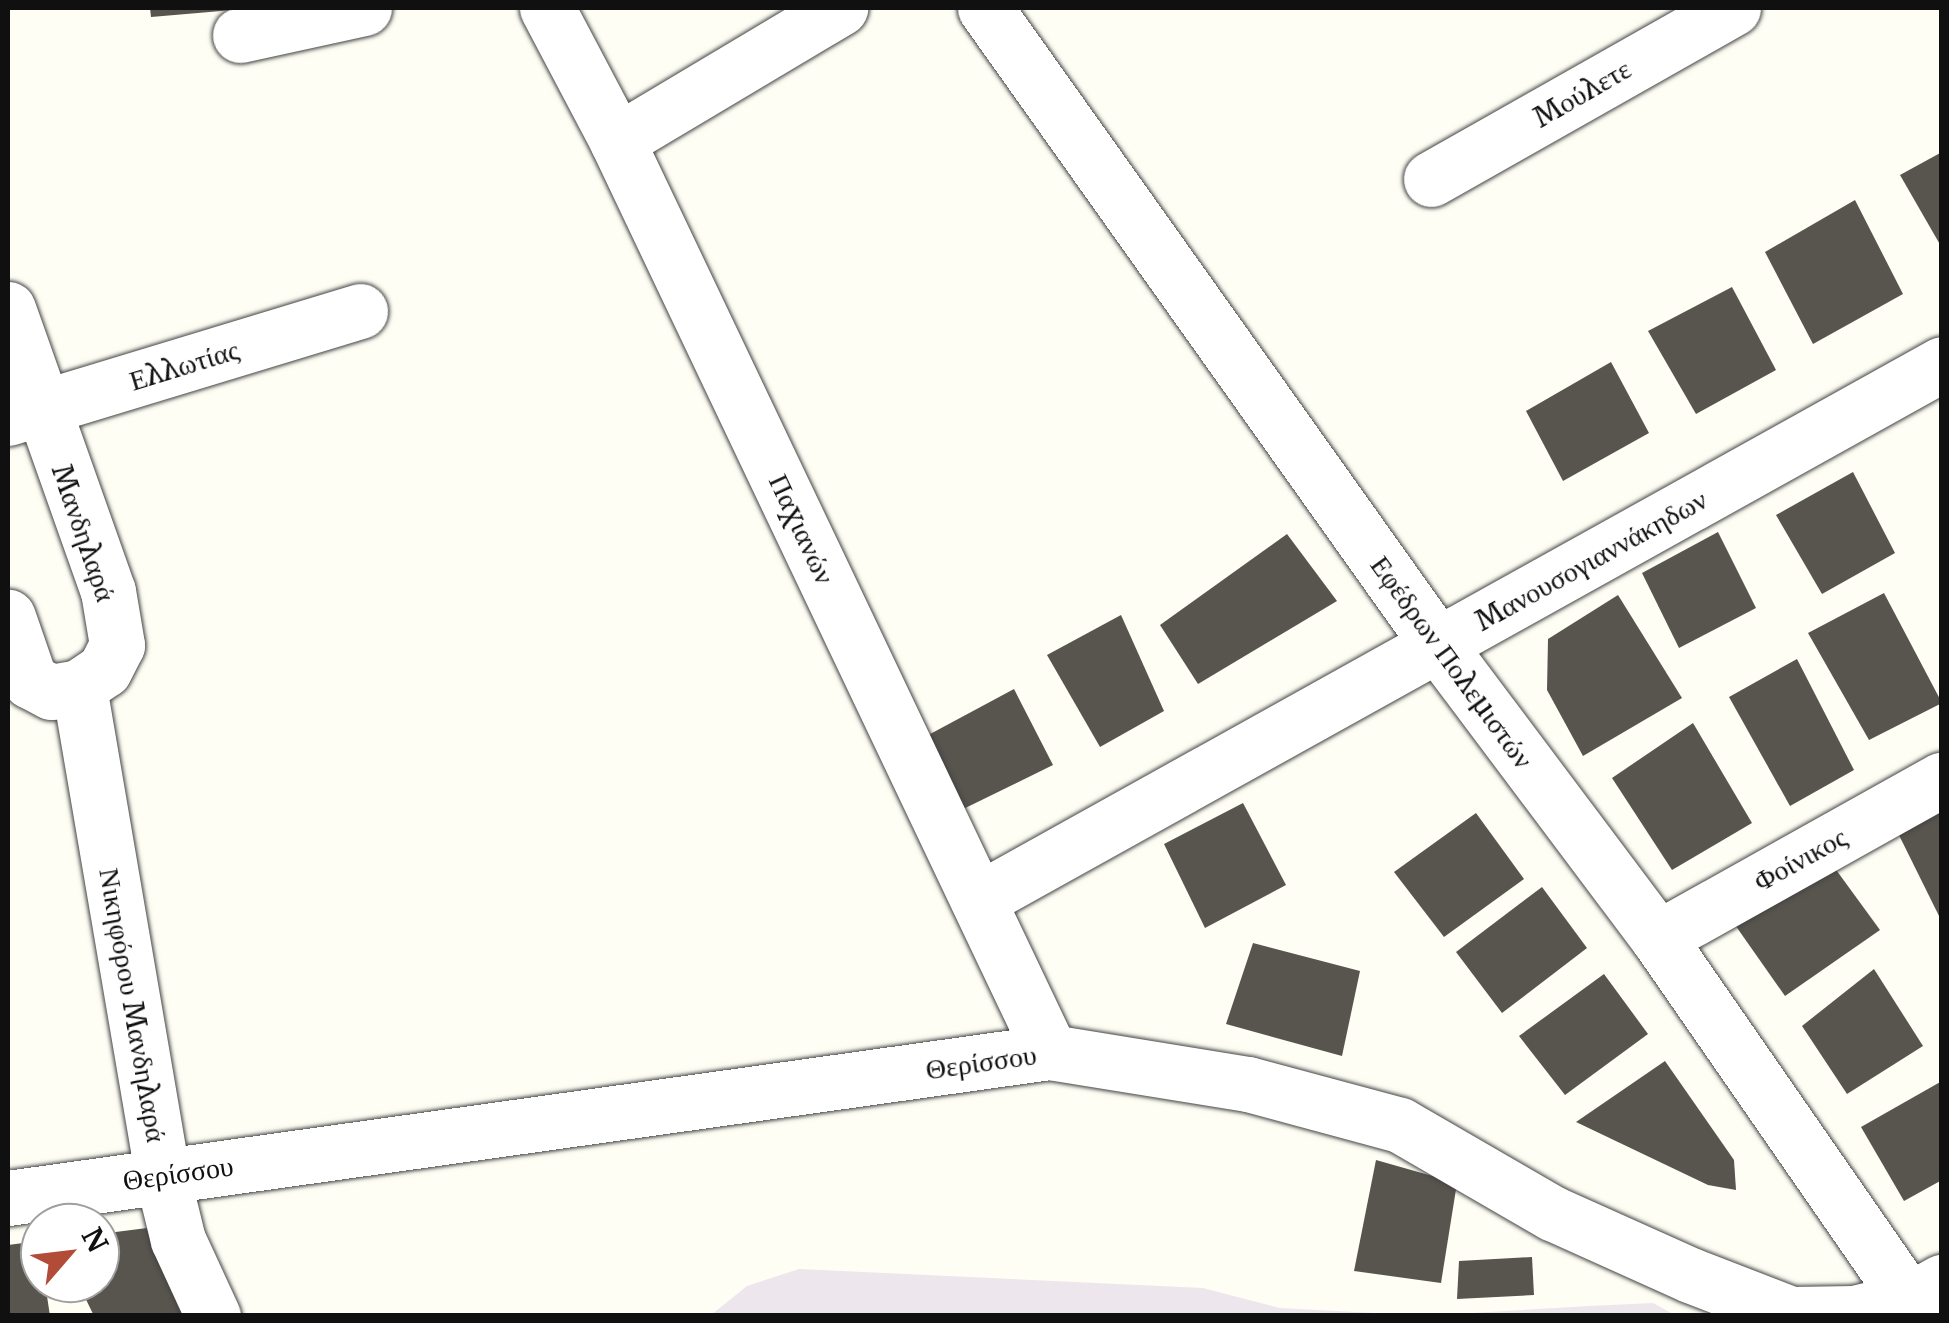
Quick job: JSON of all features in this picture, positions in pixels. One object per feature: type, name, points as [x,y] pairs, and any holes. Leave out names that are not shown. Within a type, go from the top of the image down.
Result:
[{"type":"street","points":[[240,35],[364,8]]},
{"type":"street","name":"Παχιανών","points":[[547,8],[618,140],[1050,1052]]},
{"type":"street","points":[[618,140],[840,8]]},
{"type":"street","name":"Εφέδρων Πολεμιστών","points":[[986,8],[1438,645],[1924,1299]]},
{"type":"street","name":"Μούλετε","points":[[1430,179],[1734,8]]},
{"type":"street","name":"Μανδηλαρά","points":[[8,310],[24,413],[108,591],[117,645],[104,670],[79,687]]},
{"type":"street","name":"Ελλωτίας","points":[[24,413],[360,311]]},
{"type":"street","name":"Μανουσογιαννάκηδων","points":[[978,900],[1942,364]]},
{"type":"street","points":[[8,617],[30,681],[52,692],[79,687]]},
{"type":"street","name":"Νικηφόρου Μανδηλαρά","points":[[79,687],[162,1175],[178,1240],[213,1316]]},
{"type":"street","name":"Φοίνικος","points":[[1658,938],[1942,779]]},
{"type":"street","name":"Θερίσσου","points":[[8,1198],[1050,1052],[1248,1084],[1400,1126],[1552,1213],[1690,1275],[1791,1314],[1854,1313],[1924,1299]]},
{"type":"shaded area","points":[[799,1269],[1203,1288],[1280,1308],[1411,1315],[711,1315],[747,1286]]},
{"type":"shaded area","points":[[1653,1303],[1675,1315],[1438,1315],[1589,1306]]},
{"type":"building","points":[[150,8],[233,8],[233,10],[151,17]]},
{"type":"building","points":[[1942,152],[1942,248],[1900,175]]},
{"type":"building","points":[[1855,200],[1903,294],[1813,344],[1765,252]]},
{"type":"building","points":[[1732,287],[1776,370],[1696,414],[1648,331]]},
{"type":"building","points":[[1611,362],[1649,433],[1563,481],[1526,411]]},
{"type":"building","points":[[1853,472],[1895,553],[1822,594],[1776,515]]},
{"type":"building","points":[[1718,532],[1756,608],[1679,648],[1642,573]]},
{"type":"building","points":[[1287,534],[1337,601],[1198,684],[1160,625]]},
{"type":"building","points":[[1884,593],[1942,703],[1869,740],[1808,633]]},
{"type":"building","points":[[1618,595],[1682,698],[1583,756],[1547,690],[1548,639]]},
{"type":"building","points":[[1121,615],[1164,711],[1100,747],[1047,655]]},
{"type":"building","points":[[1797,659],[1854,770],[1790,806],[1729,697]]},
{"type":"building","points":[[1014,689],[1053,765],[953,814],[919,740]]},
{"type":"building","points":[[1693,723],[1752,823],[1672,870],[1612,778]]},
{"type":"building","points":[[1942,790],[1942,922],[1891,819]]},
{"type":"building","points":[[1243,803],[1286,885],[1205,928],[1164,844]]},
{"type":"building","points":[[1476,813],[1524,879],[1444,937],[1394,872]]},
{"type":"building","points":[[1826,856],[1880,930],[1785,996],[1733,922]]},
{"type":"building","points":[[1542,887],[1587,948],[1502,1013],[1456,952]]},
{"type":"building","points":[[1253,943],[1360,971],[1342,1056],[1226,1024]]},
{"type":"building","points":[[1874,969],[1923,1046],[1847,1094],[1802,1026]]},
{"type":"building","points":[[1604,974],[1648,1034],[1565,1095],[1519,1036]]},
{"type":"building","points":[[1665,1061],[1734,1160],[1736,1190],[1708,1185],[1576,1122]]},
{"type":"building","points":[[1942,1081],[1942,1180],[1904,1201],[1861,1127]]},
{"type":"building","points":[[1376,1160],[1457,1183],[1441,1283],[1354,1271]]},
{"type":"building","points":[[147,1228],[189,1316],[94,1316],[88,1303],[120,1303],[120,1231]]},
{"type":"building","points":[[20,1243],[20,1303],[48,1303],[50,1316],[8,1316],[8,1245]]},
{"type":"building","points":[[1532,1257],[1534,1295],[1457,1299],[1459,1261]]}]
